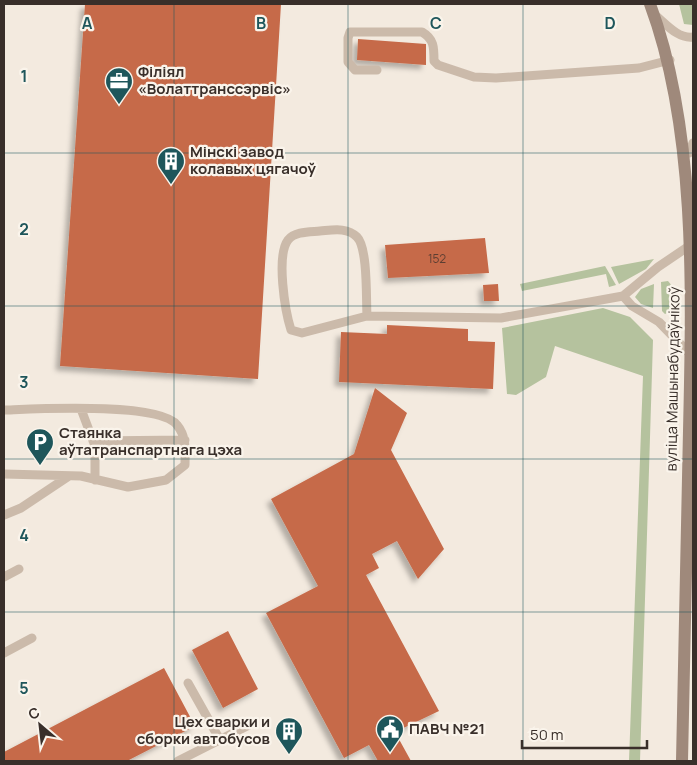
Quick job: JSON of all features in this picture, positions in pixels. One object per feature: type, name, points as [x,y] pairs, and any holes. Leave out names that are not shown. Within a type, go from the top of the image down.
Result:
[{"type":"main road","name":"вуліца Машынабудаўнікоў","points":[[652,10],[671,60],[682,101],[691,148],[690,524],[682,761]]},
{"type":"lane","points":[[652,10],[675,32],[687,38],[693,37]]},
{"type":"lane","points":[[377,70],[355,70],[348,62],[348,38],[350,32],[422,32],[430,37],[434,45],[434,61],[438,65],[474,77],[515,78],[639,68],[671,60]]},
{"type":"lane","points":[[367,316],[363,250],[357,237],[340,229],[300,233],[289,239],[282,254],[286,316],[291,330],[302,333],[367,316],[501,318],[623,296],[658,267],[692,244]]},
{"type":"lane","points":[[623,296],[632,306],[659,322],[691,355]]},
{"type":"lane","points":[[81,409],[95,446],[95,480]]},
{"type":"lane","points":[[4,410],[113,409],[154,414],[177,423],[186,440],[185,465],[166,480],[128,487],[69,476],[4,474]]},
{"type":"lane","points":[[93,441],[186,440]]},
{"type":"lane","points":[[4,515],[21,508],[69,476]]},
{"type":"lane","points":[[4,577],[19,569]]},
{"type":"lane","points":[[4,653],[32,638]]},
{"type":"lane","points":[[188,683],[220,740]]},
{"type":"lane","points":[[178,761],[249,725]]},
{"type":"green space","points":[[679,4],[693,4],[693,25],[684,24]]},
{"type":"green space","points":[[654,259],[646,269],[619,284],[611,267]]},
{"type":"green space","points":[[605,266],[616,285],[609,287],[606,274],[522,291],[520,284]]},
{"type":"green space","points":[[668,281],[673,287],[674,310],[665,314],[662,311],[661,282]]},
{"type":"green space","points":[[654,284],[653,308],[641,304],[635,297],[641,289]]},
{"type":"green space","points":[[603,308],[630,317],[653,340],[640,761],[629,761],[643,376],[555,346],[546,377],[516,395],[507,394],[502,328]]},
{"type":"building","name":"Мінскі завод колавых цягачоў","points":[[85,4],[281,4],[258,379],[60,366]]},
{"type":"building","points":[[358,39],[426,44],[426,65],[357,60]]},
{"type":"building","points":[[485,238],[489,273],[388,278],[385,245]]},
{"type":"building","points":[[498,284],[499,301],[484,301],[483,285]]},
{"type":"building","points":[[387,325],[468,329],[468,341],[495,342],[493,389],[339,382],[341,332],[387,334]]},
{"type":"building","points":[[375,388],[407,413],[391,450],[444,549],[418,579],[397,541],[372,554],[379,568],[366,575],[439,711],[395,732],[411,761],[378,761],[369,745],[344,758],[266,613],[318,586],[271,499],[354,454]]},
{"type":"building","points":[[228,631],[258,689],[223,708],[192,650]]},
{"type":"building","points":[[164,668],[195,726],[127,761],[4,761],[4,752]]},
{"type":"place","name":"Філіял «Волаттранссэрвіс»","points":[[119,105]]},
{"type":"place","name":"Мінскі завод колавых цягачоў","points":[[171,185]]},
{"type":"place","name":"Стаянка аўтатранспартнага цэха","points":[[40,466]]},
{"type":"place","name":"ПАВЧ №21","points":[[390,753]]},
{"type":"place","name":"Цех сварки и сборки автобусов","points":[[289,755]]}]
